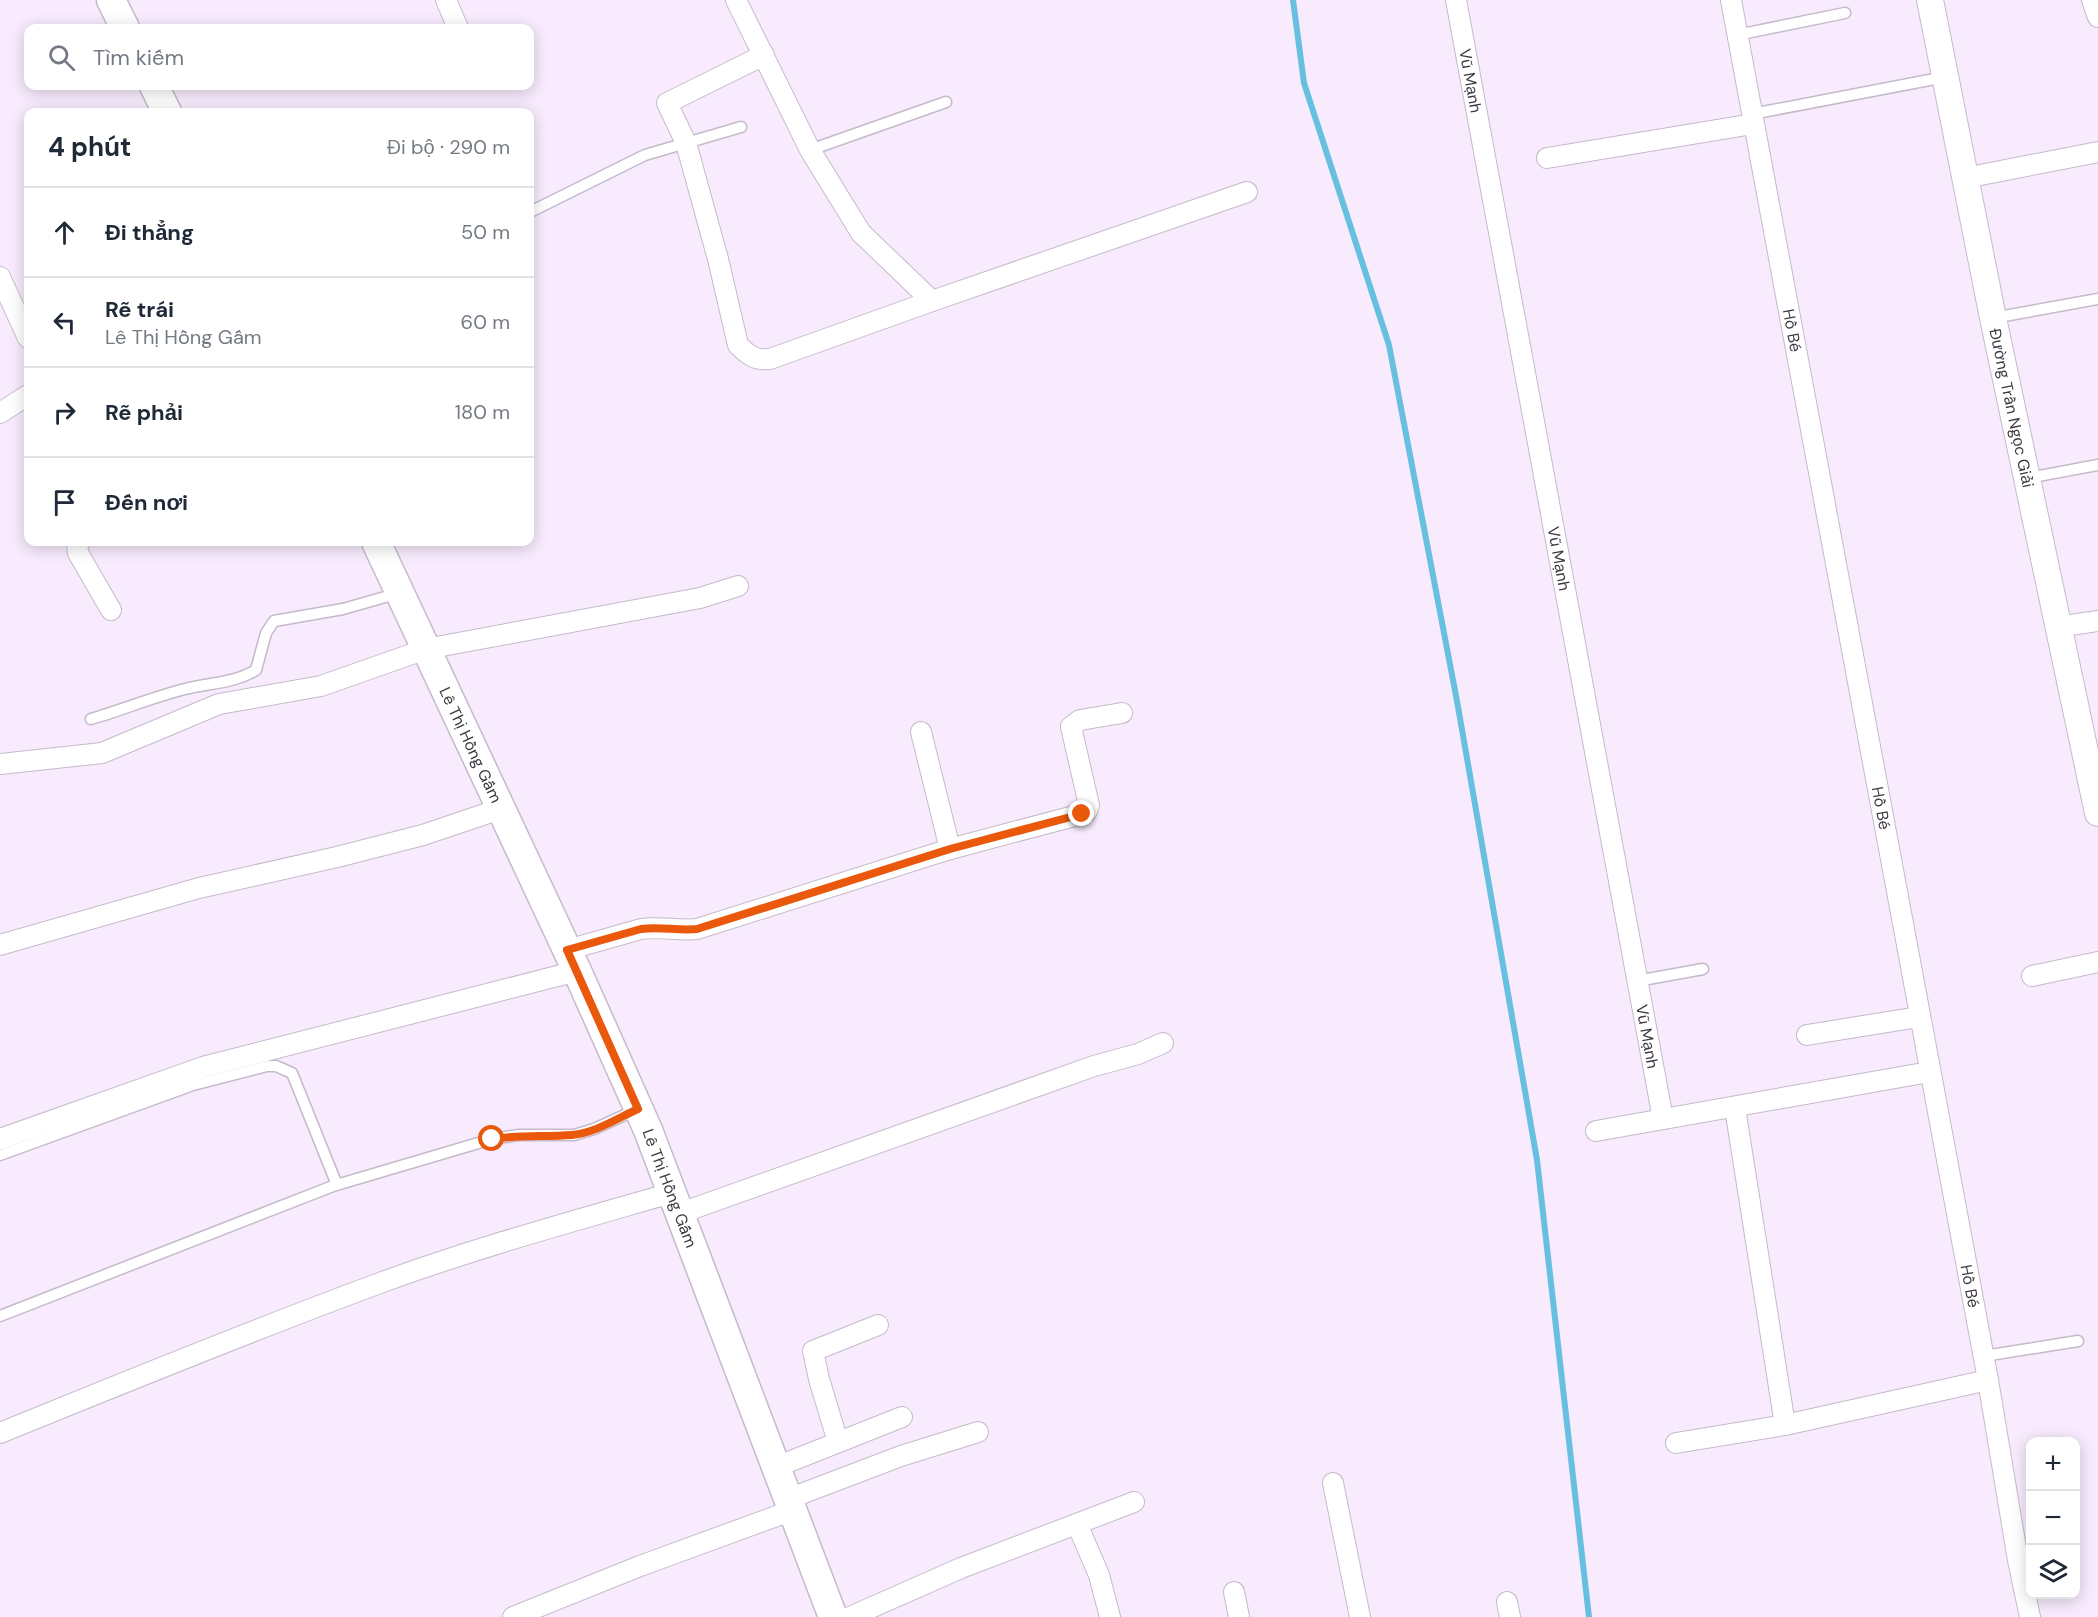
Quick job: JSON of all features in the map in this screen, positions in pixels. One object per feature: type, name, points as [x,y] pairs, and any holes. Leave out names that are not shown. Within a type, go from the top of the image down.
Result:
[{"type":"main road","points":[[111,0],[123,24]]},
{"type":"main road","points":[[156,90],[165,108]]},
{"type":"main road","name":"Lê Thị Hồng Gấm","points":[[378,546],[572,961],[638,1109],[835,1616]]},
{"type":"street","points":[[446,0],[456,24]]},
{"type":"street","points":[[736,0],[810,150],[861,233],[932,301]]},
{"type":"street","name":"Vũ Mạnh","points":[[1456,0],[1663,1119]]},
{"type":"street","name":"Hồ Bé","points":[[1731,0],[1929,1072],[1984,1356],[2018,1560],[2030,1617]]},
{"type":"street","name":"Đường Trần Ngọc Giải","points":[[1930,0],[1993,318],[2098,813]]},
{"type":"street","points":[[2092,0],[2098,16]]},
{"type":"street","points":[[764,55],[667,103],[686,143],[718,259],[738,345],[745,353],[761,360],[770,359],[1247,192]]},
{"type":"street","points":[[1547,158],[1753,119]]},
{"type":"street","points":[[1965,178],[2098,152]]},
{"type":"street","points":[[0,277],[24,329]]},
{"type":"street","points":[[0,412],[24,397]]},
{"type":"street","points":[[77,546],[78,553],[111,610]]},
{"type":"street","points":[[0,764],[102,753],[219,704],[321,686],[426,649],[700,598],[738,586]]},
{"type":"street","points":[[2058,627],[2098,621]]},
{"type":"street","points":[[0,1138],[203,1067],[572,961],[641,929],[652,927],[697,929],[950,849],[1087,811],[1089,805],[1071,727],[1073,723],[1080,720],[1122,712]]},
{"type":"street","points":[[921,732],[950,849]]},
{"type":"street","points":[[0,945],[199,888],[337,858],[423,835],[500,809]]},
{"type":"street","points":[[2032,976],[2098,962]]},
{"type":"street","points":[[1807,1035],[1919,1017]]},
{"type":"street","points":[[0,1433],[235,1337],[381,1282],[486,1248],[675,1204],[1138,1054],[1163,1043]]},
{"type":"street","points":[[1596,1131],[1929,1072]]},
{"type":"street","points":[[1735,1108],[1785,1425]]},
{"type":"street","points":[[838,1442],[813,1351],[878,1325]]},
{"type":"street","points":[[1676,1443],[1785,1425],[1988,1380]]},
{"type":"street","points":[[776,1467],[902,1417]]},
{"type":"street","points":[[513,1617],[901,1456],[978,1432]]},
{"type":"street","points":[[1333,1483],[1360,1617]]},
{"type":"street","points":[[835,1616],[1134,1502]]},
{"type":"street","points":[[1077,1524],[1099,1575],[1110,1617]]},
{"type":"street","points":[[1234,1592],[1239,1617]]},
{"type":"lane","points":[[1737,35],[1845,14]]},
{"type":"lane","points":[[1753,119],[1945,77]]},
{"type":"lane","points":[[810,150],[946,102]]},
{"type":"lane","points":[[534,210],[645,155],[741,127]]},
{"type":"lane","points":[[1993,318],[2098,299]]},
{"type":"lane","points":[[2027,478],[2098,465]]},
{"type":"lane","points":[[91,719],[174,692],[249,674],[256,670],[266,633],[274,621],[343,609],[400,593]]},
{"type":"lane","points":[[1637,981],[1703,969]]},
{"type":"lane","points":[[0,1155],[193,1085],[254,1069],[276,1066],[292,1073],[336,1185]]},
{"type":"lane","points":[[0,1316],[336,1185],[492,1139],[519,1135],[574,1135],[594,1129],[638,1109]]},
{"type":"lane","points":[[1984,1356],[2078,1341]]},
{"type":"waterway","points":[[1293,0],[1304,83],[1389,345],[1457,701],[1537,1160],[1589,1617]]},
{"type":"route","points":[[492,1139],[519,1135],[574,1135],[594,1129],[638,1109],[567,950],[652,927],[697,929],[950,849],[1082,814]]}]
